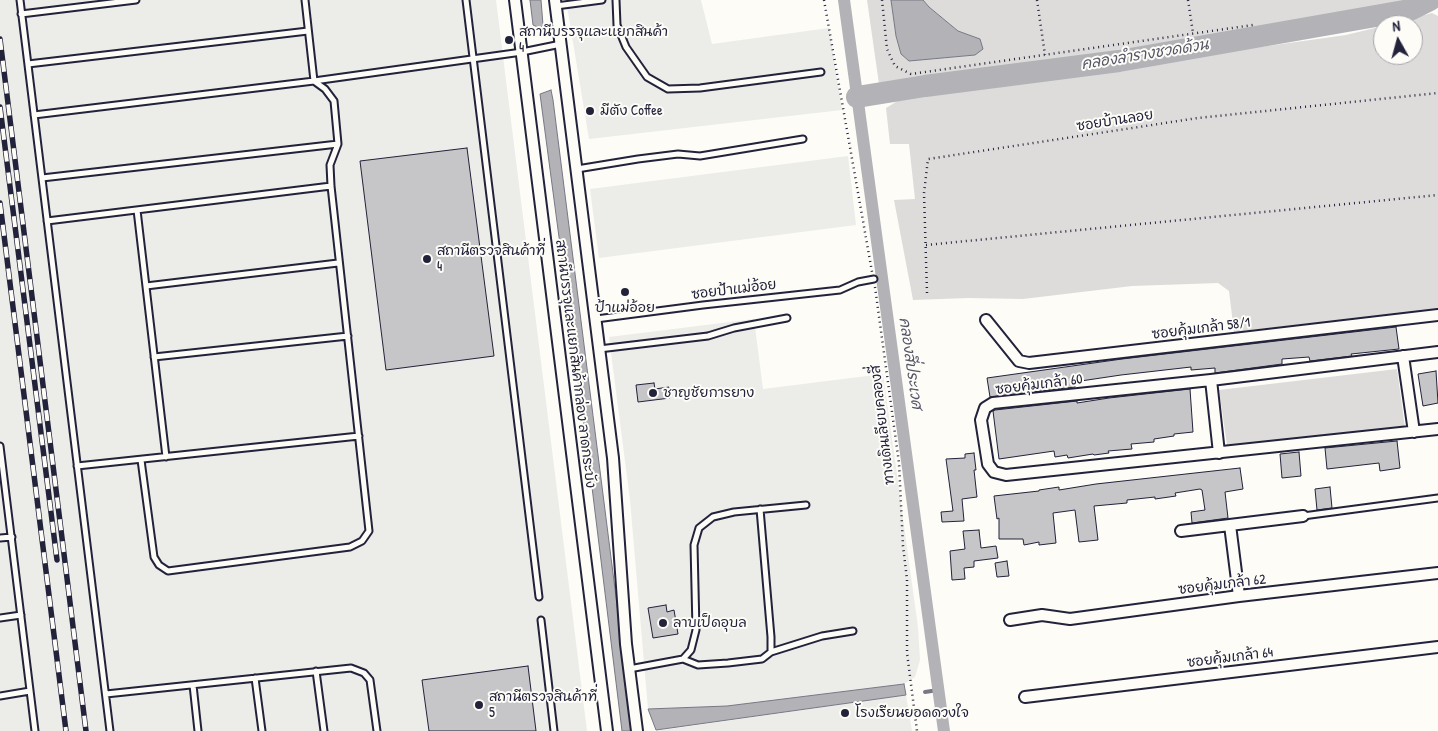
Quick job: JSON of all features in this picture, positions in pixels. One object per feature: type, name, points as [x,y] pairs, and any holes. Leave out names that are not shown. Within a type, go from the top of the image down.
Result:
[{"type":"street","name":"สถานีบรรจุและแยกสินค้ากล่อง ลาดกระบัง","points":[[516,0],[606,731]]},
{"type":"street","name":"สถานีบรรจุและแยกสินค้ากล่อง ลาดกระบัง","points":[[555,3],[613,458],[629,669],[637,731]]},
{"type":"street","name":"ซอยคุ้มเกล้า 58/1","points":[[986,320],[1019,361],[1030,363],[1438,315]]},
{"type":"street","name":"ซอยคุ้มเกล้า 60","points":[[1438,352],[1211,380],[993,403],[985,408],[981,420],[988,464],[994,472],[1006,475],[1438,430]]},
{"type":"street","points":[[1403,356],[1414,432]]},
{"type":"street","points":[[1211,380],[1219,453]]},
{"type":"street","points":[[1181,531],[1303,516]]},
{"type":"street","points":[[1230,525],[1239,596]]},
{"type":"street","name":"ซอยคุ้มเกล้า 62","points":[[1010,620],[1042,615],[1070,619],[1239,596],[1438,573]]},
{"type":"street","name":"ซอยคุ้มเกล้า 64","points":[[1024,698],[1438,647]]},
{"type":"lane","points":[[20,0],[110,731]]},
{"type":"lane","points":[[21,14],[136,0]]},
{"type":"lane","points":[[141,460],[154,557],[159,565],[168,570],[350,547],[360,544],[369,531],[331,186],[330,165],[338,144],[334,101],[325,89],[314,81],[305,0]]},
{"type":"lane","points":[[466,0],[539,597]]},
{"type":"lane","points":[[555,3],[602,0]]},
{"type":"lane","points":[[616,0],[617,25],[626,47],[647,77],[668,89],[700,88],[821,72]]},
{"type":"lane","points":[[28,64],[308,31]]},
{"type":"lane","points":[[34,115],[314,81],[522,52],[561,44]]},
{"type":"lane","points":[[577,169],[678,154],[700,156],[803,139]]},
{"type":"lane","points":[[42,178],[338,144]]},
{"type":"lane","points":[[47,221],[331,186]]},
{"type":"lane","points":[[137,210],[166,457]]},
{"type":"lane","points":[[146,286],[338,263]]},
{"type":"lane","name":"ซอยป้าแม่อ้อย","points":[[596,319],[840,290],[858,282],[874,279]]},
{"type":"lane","points":[[599,349],[708,336],[734,328],[787,318]]},
{"type":"lane","points":[[154,357],[348,336]]},
{"type":"lane","points":[[77,466],[359,436]]},
{"type":"lane","points":[[0,446],[35,731]]},
{"type":"lane","points":[[1303,516],[1438,498]]},
{"type":"lane","points":[[683,659],[691,650],[696,630],[694,545],[699,528],[713,517],[734,512],[806,505]]},
{"type":"lane","points":[[760,509],[771,636],[770,652]]},
{"type":"lane","points":[[0,538],[12,537]]},
{"type":"lane","points":[[0,618],[21,615]]},
{"type":"lane","points":[[541,620],[554,731]]},
{"type":"lane","points":[[629,669],[683,659],[698,665],[762,658],[770,652],[822,636],[853,632]]},
{"type":"lane","points":[[106,694],[346,668],[360,670],[371,684],[377,731]]},
{"type":"lane","points":[[316,671],[324,731]]},
{"type":"lane","points":[[256,678],[262,731]]},
{"type":"lane","points":[[193,685],[198,731]]},
{"type":"lane","points":[[0,696],[30,691]]},
{"type":"path","name":"ทางเดินเลียบคลองสี่","points":[[824,0],[874,279],[899,463],[903,546],[907,579],[907,653],[916,731]]},
{"type":"path","points":[[882,0],[888,49],[895,66],[911,74],[1253,25]]},
{"type":"path","points":[[1037,0],[1045,55]]},
{"type":"path","points":[[1188,0],[1193,34]]},
{"type":"path","name":"ซอยบ้านลอย","points":[[927,293],[924,193],[928,159],[1198,118],[1438,93]]},
{"type":"path","points":[[926,245],[1438,195]]},
{"type":"shaded area","points":[[0,0],[496,0],[587,731],[0,731]]},
{"type":"shaded area","points":[[530,0],[541,0],[543,25],[540,28],[533,25]]},
{"type":"shaded area","points":[[566,0],[701,0],[712,44],[829,28],[842,110],[589,139]]},
{"type":"shaded area","points":[[867,0],[891,0],[896,36],[901,54],[909,61],[975,55],[980,39],[958,31],[923,0],[1415,0],[1397,8],[1329,20],[892,87],[879,84]]},
{"type":"shaded area","points":[[891,0],[923,0],[958,31],[980,39],[983,49],[975,55],[909,61],[901,54],[896,36]]},
{"type":"shaded area","points":[[1432,13],[1438,16],[1438,309],[1234,332],[1229,291],[1218,283],[1132,286],[1023,299],[913,300],[894,200],[915,199],[909,144],[890,144],[886,108],[904,97],[1346,35],[1373,28],[1373,65],[1423,65],[1423,15]]},
{"type":"shaded area","points":[[551,90],[633,731],[622,731],[540,94]]},
{"type":"shaded area","points":[[848,156],[856,225],[599,258],[590,189]]},
{"type":"shaded area","points":[[754,319],[763,389],[883,374],[918,627],[920,660],[915,677],[904,684],[727,706],[648,709],[630,500],[609,337]]},
{"type":"shaded area","points":[[1397,369],[1405,428],[1327,437],[1322,432],[1325,436],[1227,445],[1219,390]]},
{"type":"shaded area","points":[[904,684],[906,695],[656,730],[648,709],[727,706]]},
{"type":"shaded area","name":"โรงเรียนยอดดวงใจ","points":[[906,695],[912,731],[656,731]]},
{"type":"building","name":"สถานีตรวจสินค้าที่ 4","points":[[467,148],[494,356],[386,370],[360,161]]},
{"type":"building","points":[[1396,327],[1399,349],[1351,354],[1352,356],[1310,361],[1309,357],[1282,359],[1282,364],[1215,373],[1215,368],[1191,370],[1191,367],[1074,382],[1075,387],[990,397],[987,378],[1122,359]]},
{"type":"building","points":[[1436,371],[1438,403],[1423,406],[1418,374]]},
{"type":"building","name":"ชาญชัยการยาง","points":[[654,383],[655,389],[669,387],[670,398],[638,402],[636,385]]},
{"type":"building","points":[[1190,389],[1193,432],[1154,439],[1154,442],[1131,444],[1132,449],[1108,451],[1109,453],[1068,458],[1067,455],[1055,457],[1054,451],[999,459],[993,411],[995,410],[1077,401],[1077,403]]},
{"type":"building","points":[[1397,441],[1400,468],[1380,471],[1379,463],[1327,469],[1325,448]]},
{"type":"building","points":[[1299,452],[1301,476],[1282,478],[1280,454]]},
{"type":"building","points":[[974,453],[977,497],[962,499],[964,521],[942,522],[941,512],[953,511],[946,459],[965,458],[965,454]]},
{"type":"building","points":[[1240,468],[1243,489],[1225,492],[1228,518],[1192,523],[1191,512],[1205,510],[1202,490],[1200,489],[1175,493],[1176,496],[1127,500],[1127,503],[1094,506],[1098,540],[1079,542],[1075,510],[1053,513],[1056,543],[1039,545],[1039,542],[1024,545],[1023,539],[999,539],[999,518],[997,519],[994,496],[1059,487],[1059,490]]},
{"type":"building","points":[[1330,487],[1332,508],[1317,510],[1315,489]]},
{"type":"building","points":[[979,530],[981,548],[996,546],[998,558],[974,561],[974,567],[964,568],[965,579],[952,580],[950,551],[965,549],[963,531]]},
{"type":"building","points":[[1007,561],[1009,576],[997,577],[995,563]]},
{"type":"building","name":"ลาบเป็ดอุบล","points":[[666,605],[667,612],[674,610],[678,634],[653,638],[648,608]]},
{"type":"building","name":"สถานีตรวจสินค้าที่ 5","points":[[528,666],[536,731],[429,731],[422,680]]},
{"type":"waterway","name":"คลองสี่ประเวศ","points":[[844,0],[944,731]]},
{"type":"waterway","name":"คลองลำรางชวดด้วน","points":[[857,97],[925,86],[1119,61],[1410,10],[1430,0]]},
{"type":"waterway","points":[[925,692],[938,690]]},
{"type":"railway","points":[[0,39],[86,731]]},
{"type":"railway","points":[[0,107],[57,560]]},
{"type":"railway","points":[[0,203],[66,731]]},
{"type":"place","name":"สถานีบรรจุและแยกสินค้า 4","points":[[509,40]]},
{"type":"place","name":"มีตัง Coffee","points":[[590,111]]},
{"type":"place","name":"สถานีตรวจสินค้าที่ 4","points":[[427,259]]},
{"type":"place","name":"ป้าแม่อ้อย","points":[[625,292]]},
{"type":"place","name":"ชาญชัยการยาง","points":[[653,393]]},
{"type":"place","name":"ลาบเป็ดอุบล","points":[[663,623]]},
{"type":"place","name":"สถานีตรวจสินค้าที่ 5","points":[[479,705]]},
{"type":"place","name":"โรงเรียนยอดดวงใจ","points":[[845,713]]}]
